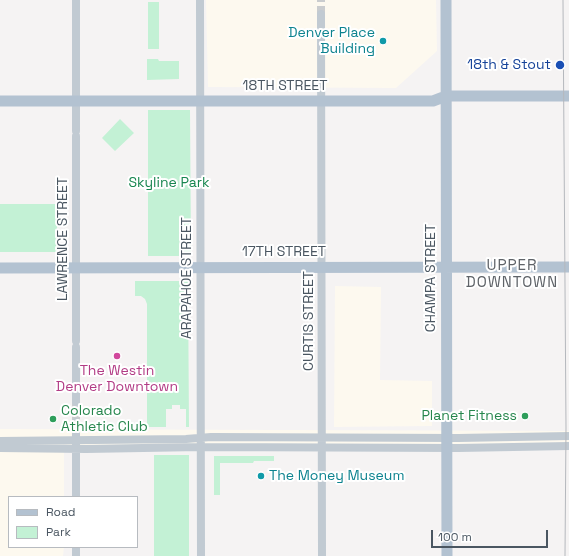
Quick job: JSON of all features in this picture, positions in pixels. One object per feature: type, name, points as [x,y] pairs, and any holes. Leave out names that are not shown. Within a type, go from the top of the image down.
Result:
[{"type":"main road","name":"CHAMPA STREET","points":[[446,0],[447,556]]},
{"type":"main road","name":"18TH STREET","points":[[0,101],[433,101],[446,96],[569,96]]},
{"type":"main road","name":"17TH STREET","points":[[0,268],[569,267]]},
{"type":"street","name":"LAWRENCE STREET","points":[[76,0],[76,402]]},
{"type":"street","name":"ARAPAHOE STREET","points":[[200,0],[201,556]]},
{"type":"street","name":"CURTIS STREET","points":[[321,14],[322,556]]},
{"type":"street","points":[[76,422],[76,496]]},
{"type":"street","points":[[0,441],[76,445],[322,448],[569,436]]},
{"type":"street","points":[[0,448],[200,438],[322,437],[447,443],[569,446]]},
{"type":"shaded area","points":[[206,0],[436,0],[437,51],[396,88],[208,87]]},
{"type":"shaded area","points":[[335,286],[381,287],[380,380],[432,381],[432,426],[334,427]]},
{"type":"shaded area","points":[[0,429],[569,431],[569,450],[64,451],[64,496],[8,496],[8,548],[64,548],[63,556],[0,556]]},
{"type":"green space","points":[[148,2],[159,2],[159,49],[148,49]]},
{"type":"green space","points":[[147,59],[158,59],[159,61],[179,61],[179,79],[147,80]]},
{"type":"green space","name":"Skyline Park","points":[[148,110],[190,110],[191,256],[148,256]]},
{"type":"green space","points":[[120,119],[134,133],[115,151],[102,138]]},
{"type":"green space","points":[[0,204],[57,204],[57,252],[0,252]]},
{"type":"green space","points":[[135,281],[188,281],[189,427],[186,427],[186,409],[180,409],[180,405],[172,405],[172,409],[166,409],[166,427],[147,427],[147,304],[145,299],[141,296],[135,296]]},
{"type":"green space","points":[[154,455],[189,455],[189,556],[154,556]]},
{"type":"green space","points":[[214,456],[274,456],[274,461],[254,461],[253,463],[220,463],[220,495],[214,495]]},
{"type":"tunnel","points":[[321,0],[321,14]]},
{"type":"tunnel","points":[[76,402],[76,422]]},
{"type":"tram line","points":[[563,0],[566,428],[565,556]]},
{"type":"place","name":"Denver Place Building","points":[[383,41]]},
{"type":"place","name":"18th & Stout","points":[[560,65]]},
{"type":"place","name":"The Westin Denver Downtown","points":[[117,356]]},
{"type":"place","name":"Planet Fitness","points":[[525,416]]},
{"type":"place","name":"Colorado Athletic Club","points":[[53,419]]},
{"type":"place","name":"The Money Museum","points":[[261,476]]},
{"type":"district","name":"UPPER DOWNTOWN","points":[[512,274]]}]
